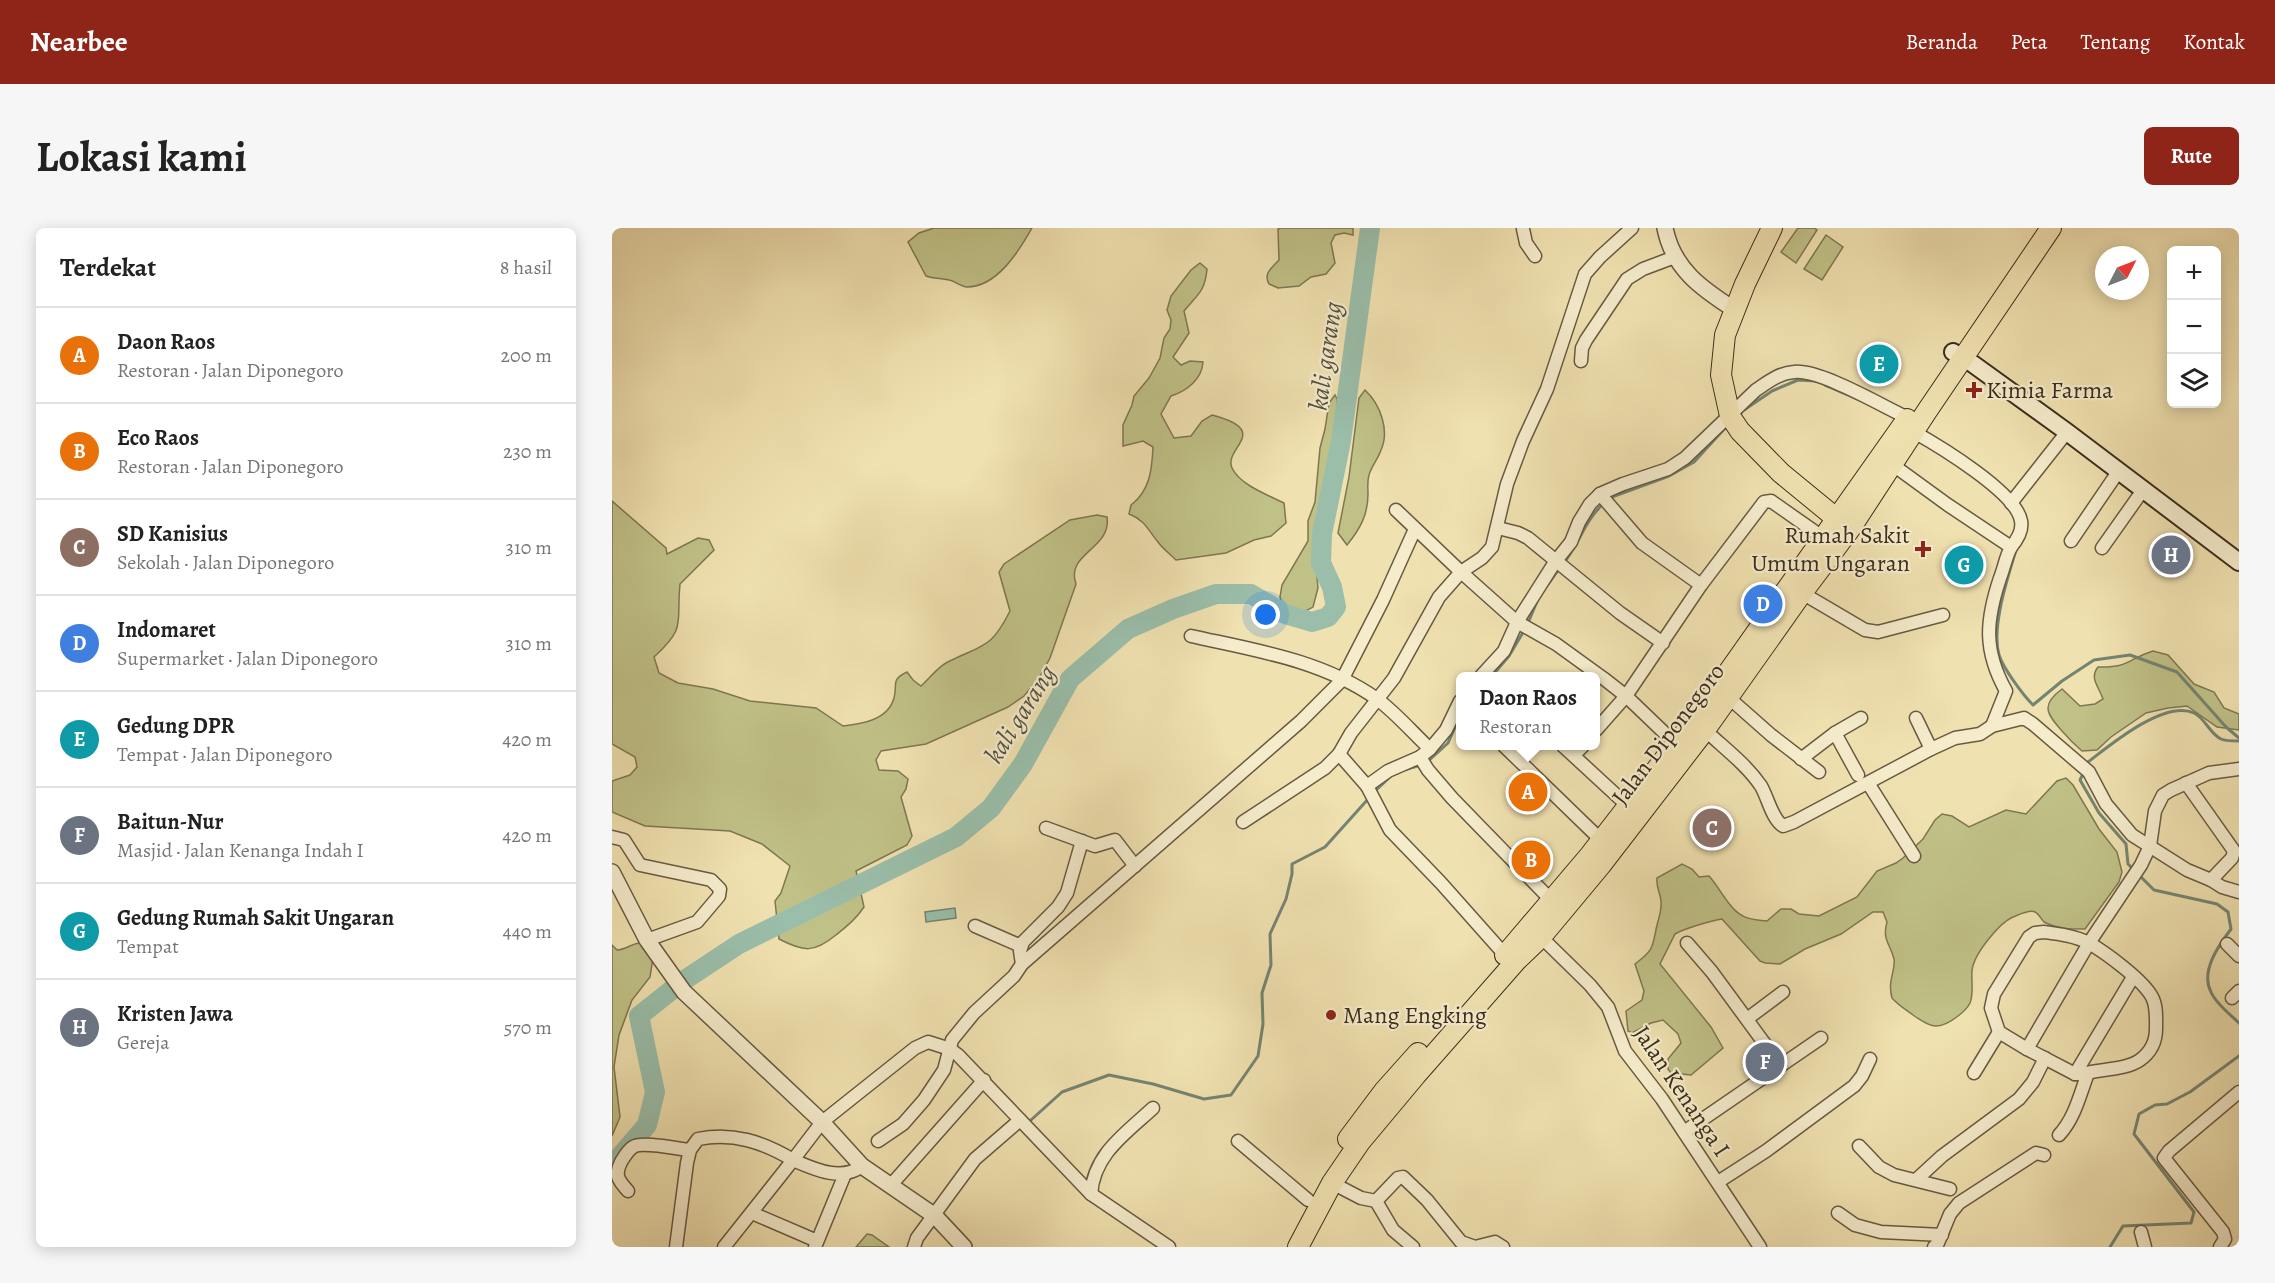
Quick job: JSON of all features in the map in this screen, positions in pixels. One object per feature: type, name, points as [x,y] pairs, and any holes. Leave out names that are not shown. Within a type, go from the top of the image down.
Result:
[{"type":"main road","points":[[1772,228],[1725,336],[1721,375],[1733,422],[1781,473],[1843,525]]},
{"type":"main road","name":"Jalan Diponegoro","points":[[1958,355],[2036,228]]},
{"type":"main road","name":"Jalan Diponegoro","points":[[1843,525],[1958,355],[2051,228]]},
{"type":"main road","points":[[1958,355],[2067,432],[2239,562]]},
{"type":"main road","name":"Jalan Diponegoro","points":[[1283,1247],[1308,1200],[1366,1114],[1488,984],[1540,937],[1628,806],[1843,525],[1893,465],[1912,421]]},
{"type":"main road","name":"Jalan Diponegoro","points":[[1298,1247],[1332,1183],[1360,1142],[1488,984],[1505,955],[1705,730],[1802,593],[1830,542]]},
{"type":"street","points":[[1525,228],[1526,243],[1535,256]]},
{"type":"street","points":[[1243,822],[1325,768],[1339,754],[1351,733],[1405,660],[1439,597],[1461,572],[1492,547],[1507,484],[1547,388],[1585,274],[1632,228]]},
{"type":"street","points":[[1665,228],[1675,257],[1686,273],[1697,284],[1735,310]]},
{"type":"street","points":[[1581,361],[1582,348],[1586,340],[1627,279],[1643,269],[1675,257]]},
{"type":"street","points":[[1488,672],[1522,624],[1558,564],[1584,512],[1602,496],[1623,483],[1668,469],[1678,463],[1703,442],[1733,422],[1768,381],[1796,372],[1816,376],[1912,421],[1965,462],[2018,512],[2022,526],[2020,534],[2011,547],[1992,600],[1988,626],[1990,650],[2006,691],[1992,726]]},
{"type":"street","points":[[2011,503],[2067,432]]},
{"type":"street","points":[[1893,465],[1957,512],[2011,547]]},
{"type":"street","points":[[2071,541],[2118,472]]},
{"type":"street","points":[[2102,548],[2143,490]]},
{"type":"street","points":[[1602,496],[1642,543],[1701,585]]},
{"type":"street","points":[[1600,725],[1626,696],[1664,643],[1701,585],[1762,505],[1769,500],[1830,542]]},
{"type":"street","points":[[1396,510],[1461,572],[1522,624],[1556,644],[1594,672]]},
{"type":"street","points":[[1498,528],[1518,532],[1528,538],[1620,613],[1664,643]]},
{"type":"street","points":[[878,1141],[903,1124],[924,1100],[944,1070],[952,1040],[965,1023],[1014,976],[1022,964],[1301,721],[1342,680],[1383,600],[1415,529]]},
{"type":"street","points":[[1802,593],[1865,630],[1878,632],[1943,615]]},
{"type":"street","points":[[1191,636],[1290,658],[1342,680],[1377,699],[1430,749]]},
{"type":"street","points":[[1600,677],[1626,696],[1676,744]]},
{"type":"street","points":[[1728,697],[1801,759],[1819,771]]},
{"type":"street","points":[[1369,790],[1388,771],[1423,762],[1430,749],[1446,730],[1456,711]]},
{"type":"street","points":[[1801,759],[1835,733],[1861,718]]},
{"type":"street","points":[[1916,718],[1931,749]]},
{"type":"street","points":[[1705,730],[1753,775],[1769,800],[1775,819],[1783,826],[1955,738],[1980,734],[1992,726],[2024,718],[2040,729],[2086,770],[2106,804],[2123,826],[2141,842],[2187,870],[2239,892]]},
{"type":"street","points":[[1835,733],[1858,775]]},
{"type":"street","points":[[1507,750],[1597,853]]},
{"type":"street","points":[[1578,750],[1628,806]]},
{"type":"street","points":[[1339,754],[1369,790],[1390,830],[1505,955]]},
{"type":"street","points":[[1423,762],[1508,858],[1551,901]]},
{"type":"street","points":[[2027,1049],[2089,943],[2141,865],[2150,846],[2152,823],[2159,802],[2171,790],[2209,773],[2239,769]]},
{"type":"street","points":[[1868,783],[1914,856]]},
{"type":"street","points":[[2186,783],[2234,851],[2232,858],[2211,880]]},
{"type":"street","points":[[1046,828],[1095,846],[1115,840],[1135,866]]},
{"type":"street","points":[[612,837],[624,840],[640,865],[711,880],[719,886],[719,896],[699,920],[651,938]]},
{"type":"street","points":[[1022,964],[1021,946],[1058,907],[1066,893],[1082,841]]},
{"type":"street","points":[[612,872],[662,961],[684,992],[822,1122],[862,1166],[935,1216],[964,1247]]},
{"type":"street","points":[[975,926],[1021,946]]},
{"type":"street","points":[[2044,932],[2072,937],[2089,943],[2133,977],[2153,998],[2156,1019],[2154,1045],[2149,1053],[2132,1065],[2082,1073],[2045,1058],[1999,1032],[1991,1008],[1991,1001],[2019,949],[2029,936],[2035,933],[2044,932]]},
{"type":"street","name":"Jalan Kenanga I","points":[[1540,937],[1604,1000],[1625,1051],[1657,1092],[1758,1243]]},
{"type":"street","points":[[1687,943],[1712,972],[1781,1066]]},
{"type":"street","points":[[2227,944],[2239,956]]},
{"type":"street","points":[[2059,1135],[2065,1129],[2075,1109],[2082,1073],[2133,977]]},
{"type":"street","points":[[1747,1019],[1783,992]]},
{"type":"street","points":[[1974,1073],[1999,1032]]},
{"type":"street","points":[[1684,1132],[1821,1038]]},
{"type":"street","points":[[724,1247],[822,1122],[921,1044],[928,1042],[950,1050],[984,1080],[1041,1144],[1091,1194],[1161,1245]]},
{"type":"street","points":[[1917,1179],[1942,1156],[2019,1099],[2033,1082],[2045,1058]]},
{"type":"street","points":[[1718,1182],[1766,1151],[1850,1090],[1859,1082],[1870,1059]]},
{"type":"street","points":[[891,1185],[984,1080]]},
{"type":"street","points":[[2220,1247],[2225,1239],[2223,1232],[2164,1158],[2169,1151],[2239,1092]]},
{"type":"street","points":[[1091,1194],[1095,1170],[1101,1158],[1153,1108]]},
{"type":"street","points":[[914,1247],[917,1238],[975,1160],[1020,1120]]},
{"type":"street","points":[[675,1247],[684,1178],[690,1150],[698,1139],[721,1136],[761,1143],[820,1171],[845,1174],[862,1166]]},
{"type":"street","points":[[1238,1141],[1308,1200]]},
{"type":"street","points":[[628,1191],[618,1180],[617,1174],[625,1156],[632,1148],[642,1145],[690,1150]]},
{"type":"street","points":[[1859,1146],[1873,1161],[1888,1172],[1950,1189]]},
{"type":"street","points":[[1934,1247],[1950,1214],[1964,1199],[2036,1153],[2044,1155]]},
{"type":"street","points":[[752,1214],[816,1244],[845,1174]]},
{"type":"street","points":[[1376,1201],[1398,1178],[1403,1177],[1434,1208],[1461,1242],[1475,1246],[1495,1242],[1503,1247]]},
{"type":"street","points":[[1332,1183],[1361,1198],[1376,1201],[1393,1230],[1413,1247]]},
{"type":"street","points":[[1838,1213],[1855,1225],[1881,1232],[1942,1234]]},
{"type":"street","points":[[2141,1232],[2145,1247]]},
{"type":"street","points":[[1746,1247],[1758,1243]]},
{"type":"green space","points":[[934,228],[1032,228],[1006,266],[988,281],[967,287],[926,276],[908,242],[919,233]]},
{"type":"green space","points":[[1353,228],[1353,235],[1344,233],[1335,235],[1331,243],[1335,263],[1326,274],[1311,277],[1299,286],[1278,288],[1269,284],[1267,277],[1269,271],[1279,260],[1278,229]]},
{"type":"green space","points":[[1798,228],[1817,230],[1796,263],[1781,252]]},
{"type":"green space","points":[[1826,235],[1843,247],[1822,280],[1804,269]]},
{"type":"green space","points":[[1200,263],[1207,269],[1204,283],[1200,293],[1184,311],[1189,333],[1173,357],[1181,365],[1190,361],[1203,362],[1202,368],[1193,384],[1171,396],[1161,414],[1174,438],[1191,436],[1202,421],[1212,415],[1240,427],[1243,434],[1242,440],[1231,461],[1232,468],[1241,480],[1284,503],[1286,523],[1271,536],[1254,540],[1226,553],[1176,560],[1162,547],[1143,522],[1129,514],[1131,505],[1142,493],[1149,479],[1153,447],[1143,441],[1123,446],[1123,425],[1134,396],[1149,378],[1160,358],[1164,338],[1170,329],[1171,320],[1167,310],[1171,296],[1191,270]]},
{"type":"green space","points":[[1365,390],[1375,402],[1382,418],[1384,442],[1369,475],[1365,515],[1347,545],[1338,533],[1349,477],[1359,398]]},
{"type":"green space","points":[[1335,395],[1337,399],[1337,444],[1314,545],[1318,588],[1313,607],[1304,611],[1296,611],[1281,602],[1282,585],[1308,541],[1308,521],[1315,502],[1320,448],[1329,403]]},
{"type":"green space","points":[[612,501],[666,548],[667,554],[698,538],[709,540],[714,550],[680,584],[679,617],[676,631],[654,657],[659,673],[678,683],[713,689],[750,701],[816,708],[843,726],[873,720],[886,711],[894,698],[898,677],[907,672],[921,686],[943,665],[984,645],[997,633],[1010,611],[999,572],[1004,564],[1070,520],[1097,515],[1107,517],[1107,528],[1103,537],[1077,565],[1074,574],[1076,584],[1050,658],[1039,678],[1024,696],[1008,707],[926,744],[881,751],[876,760],[879,770],[898,771],[908,779],[901,797],[912,836],[907,845],[856,871],[864,907],[851,922],[828,941],[809,949],[779,939],[775,901],[781,893],[790,866],[762,844],[730,831],[645,826],[612,812],[612,781],[630,775],[637,767],[635,757],[612,744]]},
{"type":"green space","points":[[2153,651],[2168,655],[2194,684],[2214,692],[2224,708],[2239,714],[2239,730],[2217,727],[2187,706],[2168,708],[2146,713],[2111,737],[2097,750],[2082,751],[2053,720],[2048,710],[2051,700],[2062,689],[2080,706],[2095,704],[2103,699],[2094,675],[2098,667],[2123,664]]},
{"type":"green space","points":[[2066,778],[2117,852],[2122,872],[2119,882],[2085,929],[2054,926],[2044,922],[2033,911],[2007,920],[1988,940],[1973,964],[1970,1003],[1951,1021],[1940,1026],[1930,1025],[1892,998],[1890,986],[1894,959],[1886,937],[1887,922],[1883,912],[1873,912],[1841,934],[1805,949],[1780,964],[1760,961],[1722,919],[1675,934],[1660,964],[1711,1027],[1723,1048],[1691,1075],[1671,1073],[1668,1069],[1668,1059],[1681,1043],[1678,1034],[1663,1020],[1651,1023],[1632,1033],[1628,1031],[1626,1011],[1642,1000],[1644,991],[1635,964],[1652,947],[1661,910],[1657,878],[1682,864],[1692,869],[1699,877],[1709,876],[1733,908],[1745,917],[1767,921],[1781,909],[1791,909],[1799,914],[1819,916],[1857,897],[1877,871],[1903,858],[1923,839],[1935,820],[1942,814],[1952,816],[1969,827],[2006,810],[2026,814],[2057,781]]},
{"type":"green space","points":[[639,943],[643,944],[653,958],[650,977],[632,1000],[619,1035],[614,1067],[620,1117],[612,1136],[612,945],[617,950]]},
{"type":"green space","points":[[867,1234],[872,1235],[889,1247],[856,1247]]},
{"type":"shaded area","points":[[955,908],[956,918],[926,922],[925,912]]},
{"type":"waterway","name":"kali garang","points":[[612,1166],[647,1125],[655,1092],[639,1016],[683,981],[739,944],[956,837],[991,808],[1023,764],[1070,679],[1128,629],[1173,609],[1216,594],[1251,594],[1285,614],[1312,622],[1328,617],[1336,607],[1332,587],[1321,563],[1322,534],[1341,441],[1370,228]]},
{"type":"waterway","points":[[1744,410],[1772,391],[1798,380],[1816,381]]},
{"type":"waterway","points":[[1825,385],[1860,400]]},
{"type":"waterway","points":[[1609,498],[1669,476],[1694,462],[1726,427]]},
{"type":"waterway","points":[[1923,430],[1975,464]]},
{"type":"waterway","points":[[1563,564],[1592,517],[1604,503]]},
{"type":"waterway","points":[[2016,550],[2002,602],[1997,644],[2005,667],[2033,705],[2062,681],[2094,660],[2130,655],[2177,672],[2226,727],[2239,738]]},
{"type":"waterway","points":[[1549,583],[1559,569]]},
{"type":"waterway","points":[[1528,623],[1538,599]]},
{"type":"waterway","points":[[1495,672],[1509,656],[1525,629]]},
{"type":"waterway","points":[[2087,766],[2088,762],[2124,735],[2168,712],[2182,710],[2194,713],[2217,737],[2239,741]]},
{"type":"waterway","points":[[1426,763],[1448,743],[1456,725]]},
{"type":"waterway","points":[[1407,769],[1421,765]]},
{"type":"waterway","points":[[2084,772],[2080,780],[2099,813],[2126,844],[2128,864],[2134,870]]},
{"type":"waterway","points":[[1373,793],[1390,777]]},
{"type":"waterway","points":[[1031,1120],[1062,1092],[1109,1075],[1153,1084],[1204,1099],[1231,1095],[1258,1056],[1263,1024],[1262,993],[1271,965],[1270,934],[1286,899],[1292,864],[1325,847],[1369,798]]},
{"type":"waterway","points":[[2139,875],[2154,890],[2217,904],[2228,912],[2231,929],[2212,959],[2208,984],[2216,1001],[2239,1023]]},
{"type":"waterway","points":[[2110,1247],[2123,1226],[2191,1223],[2194,1212],[2134,1134],[2139,1114],[2155,1105],[2167,1104],[2190,1092],[2239,1056]]},
{"type":"place","name":"Gedung DPR","points":[[1879,364]]},
{"type":"place","name":"Kimia Farma","points":[[1974,390]]},
{"type":"place","name":"Rumah Sakit Umum Ungaran","points":[[1923,549]]},
{"type":"place","name":"Kristen Jawa","points":[[2171,555]]},
{"type":"place","name":"Gedung Rumah Sakit Ungaran","points":[[1964,565]]},
{"type":"place","name":"Indomaret","points":[[1763,604]]},
{"type":"place","name":"Daon Raos","points":[[1528,792]]},
{"type":"place","name":"SD Kanisius","points":[[1712,828]]},
{"type":"place","name":"Eco Raos","points":[[1531,860]]},
{"type":"place","name":"Mang Engking","points":[[1331,1015]]},
{"type":"place","name":"Baitun-Nur","points":[[1765,1062]]}]
